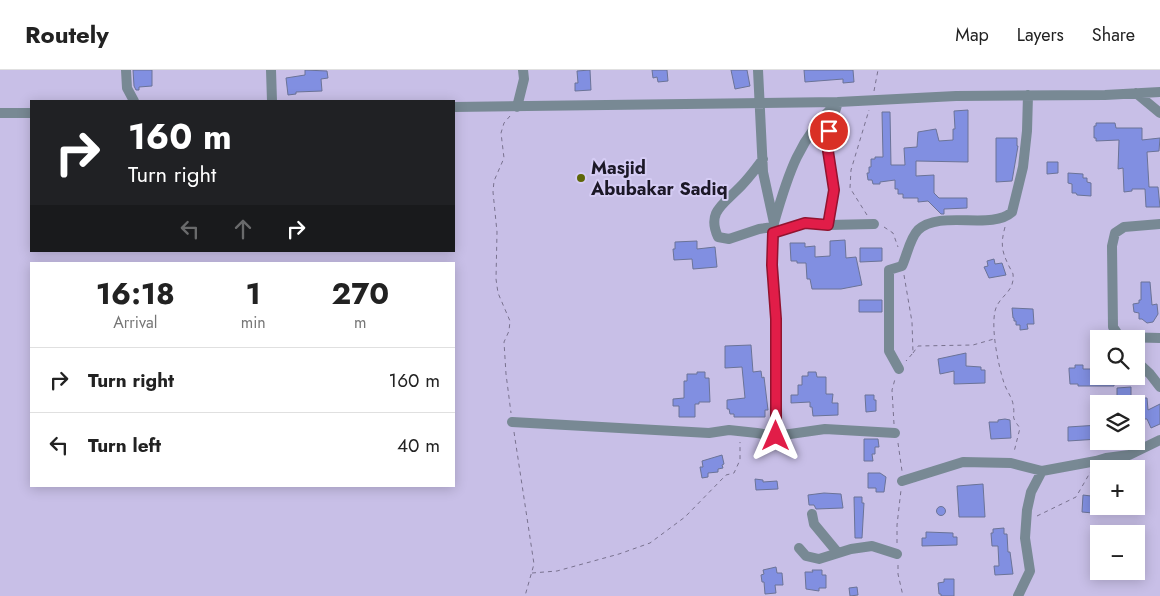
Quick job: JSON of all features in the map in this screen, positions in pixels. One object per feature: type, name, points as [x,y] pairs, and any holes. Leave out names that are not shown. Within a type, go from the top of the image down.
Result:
[{"type":"street","points":[[126,70],[127,88],[133,100]]},
{"type":"street","points":[[271,70],[272,100]]},
{"type":"street","points":[[517,107],[521,93],[523,70]]},
{"type":"street","points":[[758,70],[763,159],[774,228]]},
{"type":"street","points":[[455,107],[838,102],[956,96],[1160,92]]},
{"type":"street","points":[[1136,93],[1160,113]]},
{"type":"street","points":[[899,369],[889,351],[889,270],[902,266],[918,230],[928,224],[943,221],[1000,219],[1012,212],[1023,167],[1028,95]]},
{"type":"street","points":[[828,225],[834,190],[828,151],[829,131],[838,102]]},
{"type":"street","points":[[776,436],[776,319],[772,265],[774,228],[783,192],[803,142],[826,113],[838,102]]},
{"type":"street","points":[[0,113],[30,113]]},
{"type":"street","points":[[763,159],[737,191],[717,209],[714,230],[718,237],[729,239],[759,229],[805,223],[828,225],[874,224]]},
{"type":"street","points":[[1116,330],[1113,326],[1112,246],[1115,233],[1124,227],[1160,224]]},
{"type":"street","points":[[1145,338],[1160,338]]},
{"type":"street","points":[[1145,369],[1160,388]]},
{"type":"street","points":[[512,422],[709,433],[729,430],[776,436],[825,429],[895,433]]},
{"type":"street","points":[[1101,460],[1128,455],[1160,440]]},
{"type":"street","points":[[902,481],[963,462],[1011,463],[1042,471],[1090,463]]},
{"type":"street","points":[[1018,596],[1030,571],[1025,538],[1027,510],[1031,492],[1042,471]]},
{"type":"street","points":[[812,514],[814,524],[838,553]]},
{"type":"street","points":[[800,548],[806,556],[819,559],[851,549],[872,546],[897,554]]},
{"type":"path","points":[[517,107],[504,123],[501,133],[504,158],[494,181],[493,192],[497,232],[496,279],[498,292],[510,321],[509,331],[504,342],[506,374],[534,564],[525,596]]},
{"type":"path","points":[[1009,214],[1001,244],[1003,254],[1013,274],[1012,288],[1001,298],[993,321],[1004,383],[1013,402],[1012,418],[1020,428],[1011,463]]},
{"type":"path","points":[[913,353],[918,346],[973,345],[995,339]]},
{"type":"path","points":[[532,573],[557,571],[619,554],[650,543],[685,517],[726,475],[734,473],[740,460],[740,431]]},
{"type":"path","points":[[1036,517],[1076,498],[1090,473]]},
{"type":"building","points":[[133,70],[152,70],[152,86],[139,87],[139,90],[136,90]]},
{"type":"building","points":[[305,70],[327,71],[328,78],[321,79],[322,91],[296,92],[296,94],[288,95],[286,78],[305,75]]},
{"type":"building","points":[[590,70],[591,90],[575,91],[575,83],[578,83],[577,71]]},
{"type":"building","points":[[652,70],[667,70],[668,81],[658,82],[657,77],[653,78]]},
{"type":"building","points":[[731,70],[747,70],[750,86],[735,89]]},
{"type":"building","points":[[804,70],[853,70],[854,82],[843,83],[843,79],[805,82]]},
{"type":"building","points":[[968,110],[968,162],[916,161],[916,176],[934,175],[934,193],[939,198],[967,198],[967,208],[944,209],[944,214],[941,214],[928,201],[918,202],[918,198],[903,198],[903,194],[898,194],[898,189],[895,189],[895,180],[873,184],[872,180],[868,180],[867,173],[869,173],[869,167],[871,167],[871,159],[883,157],[882,112],[890,112],[891,165],[905,165],[904,148],[917,147],[918,132],[936,129],[939,141],[953,140],[953,129],[955,129],[954,111]]},
{"type":"building","points":[[1096,123],[1115,123],[1116,128],[1142,128],[1142,140],[1160,138],[1159,151],[1147,152],[1149,187],[1158,187],[1160,207],[1146,207],[1145,189],[1132,189],[1132,191],[1124,192],[1123,168],[1118,169],[1119,140],[1096,141],[1096,138],[1094,138],[1094,126],[1096,126]]},
{"type":"building","points":[[996,138],[1017,138],[1018,146],[1012,181],[996,182]]},
{"type":"building","points":[[1047,162],[1058,162],[1058,173],[1047,174]]},
{"type":"building","points":[[1068,173],[1083,174],[1083,178],[1087,178],[1087,182],[1091,183],[1091,196],[1072,193],[1072,184],[1068,183]]},
{"type":"building","points":[[845,240],[846,258],[856,257],[862,285],[841,289],[812,289],[810,279],[807,279],[806,263],[791,261],[790,243],[805,243],[805,247],[815,246],[815,257],[830,256],[830,241]]},
{"type":"building","points":[[697,241],[697,249],[715,247],[717,267],[693,269],[692,259],[674,260],[673,249],[675,249],[675,242]]},
{"type":"building","points":[[860,248],[882,248],[882,261],[860,262]]},
{"type":"building","points":[[994,259],[995,264],[1002,263],[1006,275],[989,278],[984,267],[988,266],[987,261]]},
{"type":"building","points":[[1141,282],[1150,282],[1152,305],[1157,304],[1158,314],[1153,322],[1147,323],[1139,319],[1139,313],[1134,312],[1133,304],[1139,303],[1139,300],[1141,300]]},
{"type":"building","points":[[859,300],[882,300],[882,312],[859,312]]},
{"type":"building","points":[[1012,308],[1033,309],[1034,324],[1027,324],[1028,329],[1020,330],[1020,325],[1016,325],[1016,321],[1014,321]]},
{"type":"building","points":[[751,345],[753,372],[761,371],[762,378],[764,377],[768,410],[765,410],[765,417],[734,417],[734,414],[730,414],[729,409],[727,409],[727,400],[745,398],[742,367],[725,368],[725,346]]},
{"type":"building","points":[[966,353],[966,366],[981,367],[981,370],[985,370],[985,383],[954,384],[954,371],[940,374],[938,359]]},
{"type":"building","points":[[1075,365],[1083,365],[1083,369],[1090,369],[1090,385],[1114,386],[1078,386],[1078,384],[1070,384],[1069,368],[1075,368]]},
{"type":"building","points":[[697,372],[705,372],[705,378],[709,378],[710,402],[695,404],[695,417],[679,417],[679,406],[673,406],[673,399],[684,398],[684,381],[687,381],[687,374],[697,374]]},
{"type":"building","points":[[808,372],[816,372],[817,377],[826,377],[826,394],[833,394],[832,403],[838,403],[838,415],[813,416],[810,402],[791,403],[791,395],[798,395],[798,385],[802,385],[802,376],[808,376]]},
{"type":"building","points":[[1131,387],[1131,395],[1117,395],[1117,388]]},
{"type":"building","points":[[865,395],[874,395],[876,411],[866,412]]},
{"type":"building","points":[[1145,398],[1147,398],[1148,410],[1160,404],[1160,424],[1151,428],[1147,419],[1145,419]]},
{"type":"building","points":[[998,420],[1010,420],[1011,438],[991,439],[989,422],[998,422]]},
{"type":"building","points":[[1090,426],[1090,440],[1068,441],[1068,427]]},
{"type":"building","points":[[864,439],[878,439],[879,447],[875,447],[875,454],[872,454],[873,461],[864,461]]},
{"type":"building","points":[[722,455],[723,468],[718,469],[718,472],[708,473],[708,477],[702,478],[700,467],[703,467],[702,461]]},
{"type":"building","points":[[868,473],[880,473],[886,477],[884,492],[876,492],[876,488],[868,488]]},
{"type":"building","points":[[755,479],[763,480],[763,482],[777,481],[778,489],[756,490]]},
{"type":"building","points":[[983,484],[985,517],[959,517],[957,486]]},
{"type":"building","points":[[824,493],[841,494],[843,508],[816,509],[814,505],[809,505],[808,495]]},
{"type":"building","points":[[1083,495],[1090,496],[1090,513],[1082,512]]},
{"type":"building","points":[[854,497],[862,497],[862,503],[864,503],[862,538],[855,538]]},
{"type":"building","points":[[941,507],[945,511],[941,515],[937,511]]},
{"type":"building","points":[[1004,528],[1004,534],[1007,534],[1008,552],[1010,552],[1013,574],[995,575],[994,566],[999,566],[998,546],[992,546],[991,533],[993,533],[993,529]]},
{"type":"building","points":[[926,532],[953,533],[953,537],[957,537],[957,545],[922,546],[922,538],[926,538]]},
{"type":"building","points":[[776,567],[777,573],[782,573],[783,585],[775,585],[776,593],[765,594],[761,575],[764,574],[763,570]]},
{"type":"building","points":[[812,570],[822,570],[822,575],[826,575],[826,588],[819,588],[819,591],[806,589],[805,572],[813,572]]},
{"type":"building","points":[[944,579],[954,579],[954,596],[941,596],[939,594],[938,583],[944,582]]},
{"type":"building","points":[[857,587],[858,595],[850,596],[849,588]]},
{"type":"place","name":"Masjid Abubakar Sadiq","points":[[581,178]]},
{"type":"route","points":[[776,436],[776,319],[772,265],[773,233],[805,223],[828,225],[834,190],[828,151],[829,131]]}]
